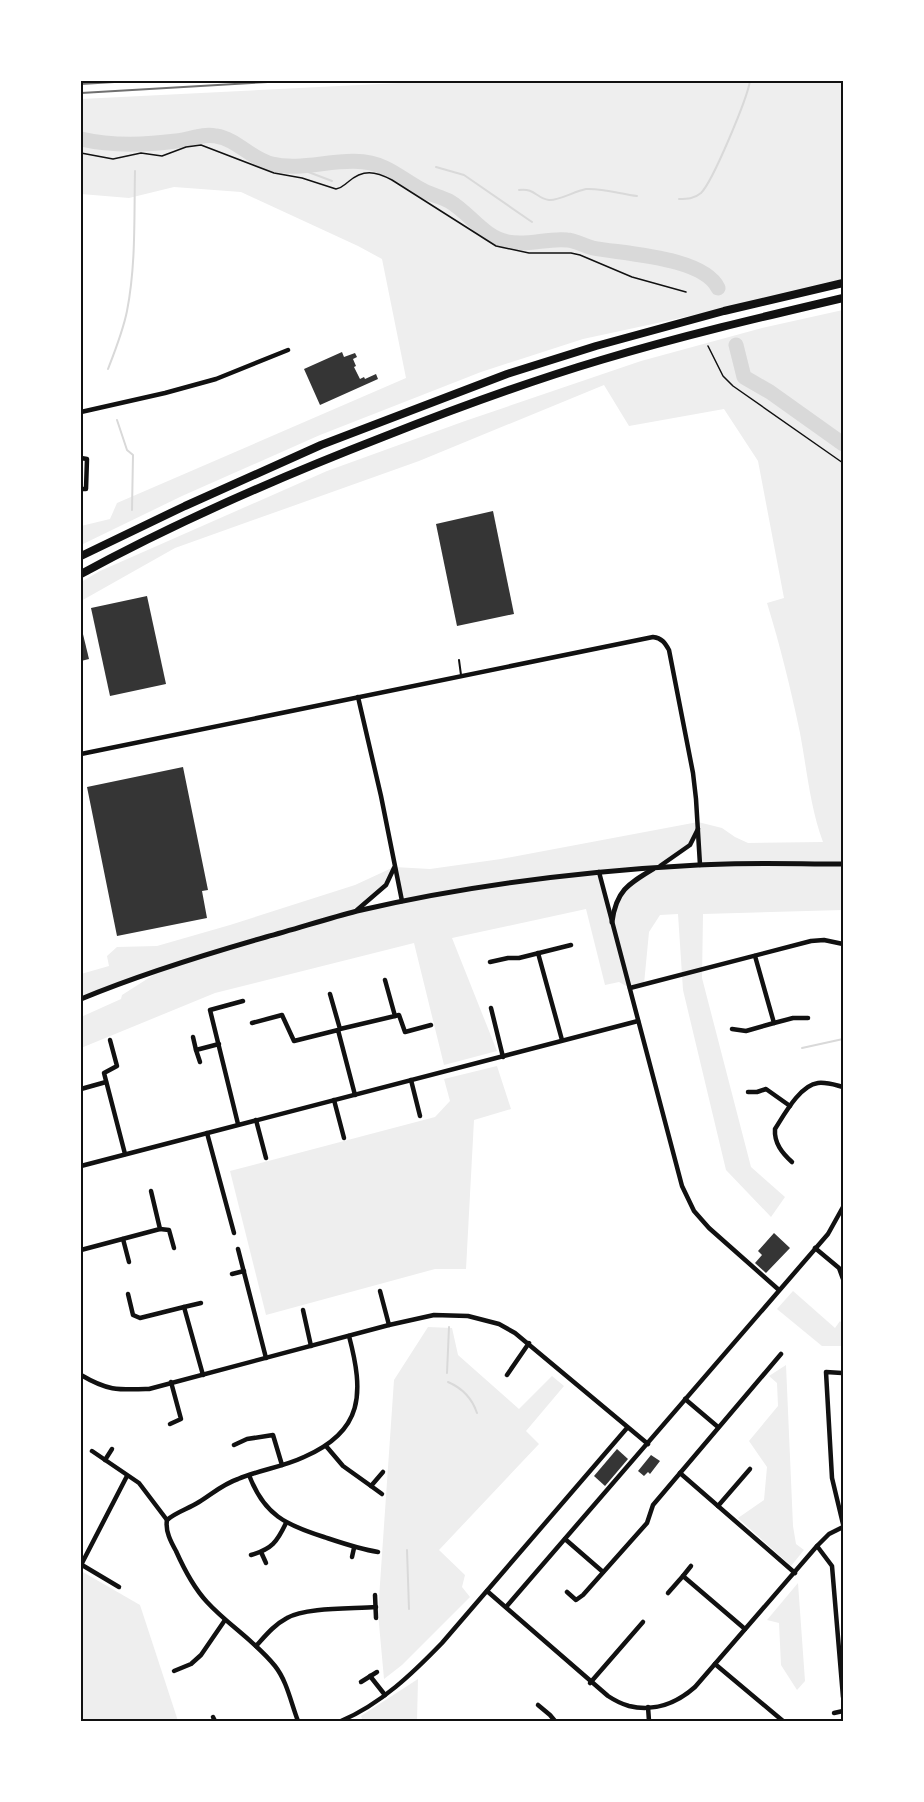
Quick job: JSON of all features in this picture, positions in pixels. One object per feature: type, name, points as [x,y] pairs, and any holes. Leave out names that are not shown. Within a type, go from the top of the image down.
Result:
[{"type":"highway","points":[[81,557],[185,506],[321,445],[507,374],[596,346],[724,311],[843,283]]},
{"type":"highway","points":[[81,574],[209,510],[323,460],[451,410],[598,361],[730,324],[843,298]]},
{"type":"street","points":[[81,412],[216,379],[288,350]]},
{"type":"street","points":[[81,458],[87,459],[86,489],[81,489]]},
{"type":"street","points":[[81,754],[653,637],[665,642],[669,650],[693,773],[700,865]]},
{"type":"street","points":[[358,697],[402,902]]},
{"type":"street","points":[[612,922],[614,907],[621,893],[634,880],[690,845],[698,829]]},
{"type":"street","points":[[81,999],[179,962],[355,912],[506,883],[599,872],[700,865],[843,864]]},
{"type":"street","points":[[355,912],[386,885],[394,867]]},
{"type":"street","points":[[599,872],[682,1186],[694,1211],[709,1228],[779,1290]]},
{"type":"street","points":[[630,988],[812,941],[824,940],[843,944]]},
{"type":"street","points":[[490,962],[571,945]]},
{"type":"street","points":[[538,953],[562,1040]]},
{"type":"street","points":[[755,956],[774,1023]]},
{"type":"street","points":[[385,980],[395,1016]]},
{"type":"street","points":[[330,994],[355,1095]]},
{"type":"street","points":[[238,1124],[210,1010],[243,1001]]},
{"type":"street","points":[[491,1008],[503,1057]]},
{"type":"street","points":[[252,1023],[282,1015],[294,1041],[399,1015],[405,1032],[431,1025]]},
{"type":"street","points":[[732,1029],[746,1031],[794,1018],[808,1018]]},
{"type":"street","points":[[81,1166],[638,1021]]},
{"type":"street","points":[[193,1037],[200,1062]]},
{"type":"street","points":[[110,1040],[117,1066],[104,1073],[125,1155]]},
{"type":"street","points":[[196,1050],[219,1044]]},
{"type":"street","points":[[411,1080],[420,1116]]},
{"type":"street","points":[[81,1089],[106,1082]]},
{"type":"street","points":[[792,1162],[781,1152],[774,1134],[775,1129],[804,1089],[815,1083],[843,1087]]},
{"type":"street","points":[[748,1092],[766,1089],[790,1107]]},
{"type":"street","points":[[334,1100],[344,1138]]},
{"type":"street","points":[[256,1120],[266,1158]]},
{"type":"street","points":[[207,1133],[234,1233]]},
{"type":"street","points":[[151,1191],[160,1229]]},
{"type":"street","points":[[506,1607],[828,1234],[843,1207]]},
{"type":"street","points":[[81,1250],[160,1229],[169,1230],[174,1248]]},
{"type":"street","points":[[123,1239],[129,1262]]},
{"type":"street","points":[[815,1248],[839,1268],[843,1279]]},
{"type":"street","points":[[238,1249],[266,1358]]},
{"type":"street","points":[[232,1274],[244,1271]]},
{"type":"street","points":[[380,1291],[389,1325]]},
{"type":"street","points":[[128,1294],[133,1315],[140,1318],[201,1303]]},
{"type":"street","points":[[183,1307],[203,1375]]},
{"type":"street","points":[[303,1310],[311,1346]]},
{"type":"street","points":[[81,1375],[116,1391],[149,1389],[389,1325],[434,1315],[468,1316],[499,1324],[516,1333],[648,1444]]},
{"type":"street","points":[[298,1721],[286,1685],[276,1667],[206,1601],[187,1574],[171,1542],[166,1526],[167,1520],[172,1516],[199,1502],[215,1490],[249,1475],[303,1458],[339,1436],[349,1423],[359,1388],[357,1365],[349,1336]]},
{"type":"street","points":[[507,1375],[529,1343]]},
{"type":"street","points":[[567,1592],[576,1600],[583,1595],[647,1523],[653,1505],[781,1354]]},
{"type":"street","points":[[487,1591],[590,1683],[608,1696],[629,1706],[648,1707],[666,1705],[684,1697],[696,1688],[817,1546],[843,1525],[832,1479],[826,1372],[842,1373]]},
{"type":"street","points":[[171,1382],[184,1427]]},
{"type":"street","points":[[685,1399],[718,1428]]},
{"type":"street","points":[[170,1424],[181,1419]]},
{"type":"street","points":[[341,1721],[353,1719],[385,1695],[442,1643],[627,1428]]},
{"type":"street","points":[[234,1445],[247,1439],[273,1436],[282,1465]]},
{"type":"street","points":[[326,1446],[343,1466],[382,1494]]},
{"type":"street","points":[[105,1460],[112,1449]]},
{"type":"street","points":[[92,1451],[139,1483],[167,1520]]},
{"type":"street","points":[[718,1506],[750,1469]]},
{"type":"street","points":[[371,1486],[383,1472]]},
{"type":"street","points":[[680,1473],[795,1573]]},
{"type":"street","points":[[249,1475],[253,1487],[263,1502],[286,1523],[354,1548],[378,1552]]},
{"type":"street","points":[[119,1587],[81,1565],[127,1476]]},
{"type":"street","points":[[251,1555],[274,1544],[286,1523]]},
{"type":"street","points":[[565,1539],[603,1572]]},
{"type":"street","points":[[817,1546],[832,1566],[843,1697]]},
{"type":"street","points":[[352,1557],[354,1548]]},
{"type":"street","points":[[261,1552],[266,1563]]},
{"type":"street","points":[[668,1593],[691,1566]]},
{"type":"street","points":[[683,1576],[745,1629]]},
{"type":"street","points":[[375,1595],[376,1618]]},
{"type":"street","points":[[256,1646],[273,1627],[290,1616],[304,1612],[376,1607]]},
{"type":"street","points":[[174,1671],[191,1664],[201,1655],[225,1620]]},
{"type":"street","points":[[590,1683],[642,1622]]},
{"type":"street","points":[[715,1664],[783,1721]]},
{"type":"street","points":[[362,1682],[377,1672]]},
{"type":"street","points":[[370,1676],[385,1695]]},
{"type":"street","points":[[538,1705],[555,1721]]},
{"type":"street","points":[[648,1707],[649,1721]]},
{"type":"street","points":[[834,1713],[843,1711]]},
{"type":"lane","points":[[459,660],[461,675]]},
{"type":"path","points":[[81,153],[113,159],[141,153],[162,156],[186,147],[201,145],[274,173],[302,178],[336,189],[340,189],[359,174],[376,172],[496,246],[529,253],[580,255],[632,277],[686,292]]},
{"type":"path","points":[[708,346],[723,376],[733,386],[843,463]]},
{"type":"shaded area","points":[[439,81],[843,81],[843,283],[583,339],[481,372],[320,435],[182,496],[81,545],[81,526],[110,519],[117,503],[406,378],[382,259],[241,192],[174,187],[129,198],[81,194],[81,99]]},
{"type":"shaded area","points":[[843,310],[843,910],[703,914],[702,978],[751,1167],[785,1197],[771,1217],[726,1170],[683,990],[678,914],[660,915],[649,932],[644,984],[630,988],[619,982],[605,985],[586,909],[452,938],[497,1051],[444,1065],[414,943],[215,993],[81,1048],[81,1017],[121,999],[122,995],[166,967],[81,999],[81,974],[109,966],[107,956],[117,947],[157,946],[230,925],[355,885],[394,867],[430,869],[501,859],[698,822],[722,828],[748,843],[823,842],[812,802],[789,684],[767,603],[784,598],[758,461],[724,409],[629,426],[604,385],[419,461],[175,548],[81,601],[81,582],[100,571],[327,471],[641,361],[762,328]],"holes":[[[698,831],[700,865],[659,867],[690,845]],[[394,868],[402,901],[356,911],[386,885]],[[653,869],[621,893],[611,920],[600,872]]]},
{"type":"shaded area","points":[[497,1066],[511,1109],[474,1120],[466,1269],[435,1269],[266,1315],[230,1171],[435,1117],[450,1101],[444,1079]]},
{"type":"shaded area","points":[[793,1291],[835,1328],[840,1321],[843,1325],[843,1346],[822,1346],[777,1309]]},
{"type":"shaded area","points":[[428,1327],[452,1328],[458,1355],[519,1409],[552,1376],[564,1386],[526,1431],[539,1444],[439,1550],[465,1575],[462,1587],[470,1597],[402,1665],[384,1679],[378,1613],[394,1380]]},
{"type":"shaded area","points":[[786,1365],[793,1526],[796,1544],[804,1550],[791,1566],[738,1518],[764,1500],[767,1467],[749,1441],[778,1406],[777,1383],[769,1376]]},
{"type":"shaded area","points":[[81,1571],[140,1605],[178,1721],[81,1721]]},
{"type":"shaded area","points":[[798,1583],[805,1681],[797,1690],[781,1665],[779,1623],[767,1620]]},
{"type":"shaded area","points":[[418,1679],[417,1721],[363,1721],[361,1716]]},
{"type":"building","points":[[342,352],[344,357],[355,353],[357,357],[353,359],[356,366],[354,367],[360,379],[376,374],[378,379],[320,405],[304,369]]},
{"type":"building","points":[[493,511],[514,614],[457,626],[436,524]]},
{"type":"building","points":[[147,596],[166,684],[110,696],[91,608]]},
{"type":"building","points":[[81,626],[89,659],[81,661]]},
{"type":"building","points":[[183,767],[208,890],[202,891],[207,918],[117,936],[87,787]]},
{"type":"building","points":[[774,1233],[790,1248],[766,1273],[755,1263],[762,1255],[758,1251]]},
{"type":"building","points":[[617,1449],[628,1459],[605,1486],[594,1476]]},
{"type":"building","points":[[651,1455],[660,1461],[650,1474],[648,1472],[644,1476],[638,1471]]},
{"type":"waterway","points":[[679,199],[696,196],[706,185],[729,139],[750,81]]},
{"type":"waterway","points":[[81,139],[104,143],[140,144],[211,135],[231,141],[257,158],[272,164],[300,166],[358,161],[372,163],[390,170],[424,191],[449,201],[484,230],[499,239],[523,243],[570,240],[593,248],[680,263],[710,278],[718,288]]},
{"type":"waterway","points":[[290,165],[332,181]]},
{"type":"waterway","points":[[436,167],[464,175],[532,222]]},
{"type":"waterway","points":[[108,369],[119,341],[130,294],[134,241],[135,171]]},
{"type":"waterway","points":[[519,190],[529,190],[549,200],[586,189],[637,196]]},
{"type":"waterway","points":[[736,345],[744,377],[770,392],[843,444]]},
{"type":"waterway","points":[[117,420],[127,450],[133,455],[132,510]]},
{"type":"waterway","points":[[802,1048],[843,1039]]},
{"type":"waterway","points":[[447,1373],[449,1327]]},
{"type":"waterway","points":[[448,1382],[466,1394],[477,1413]]},
{"type":"waterway","points":[[407,1550],[409,1609]]},
{"type":"railway","points":[[81,84],[131,81]]},
{"type":"railway","points":[[81,93],[286,81]]}]
